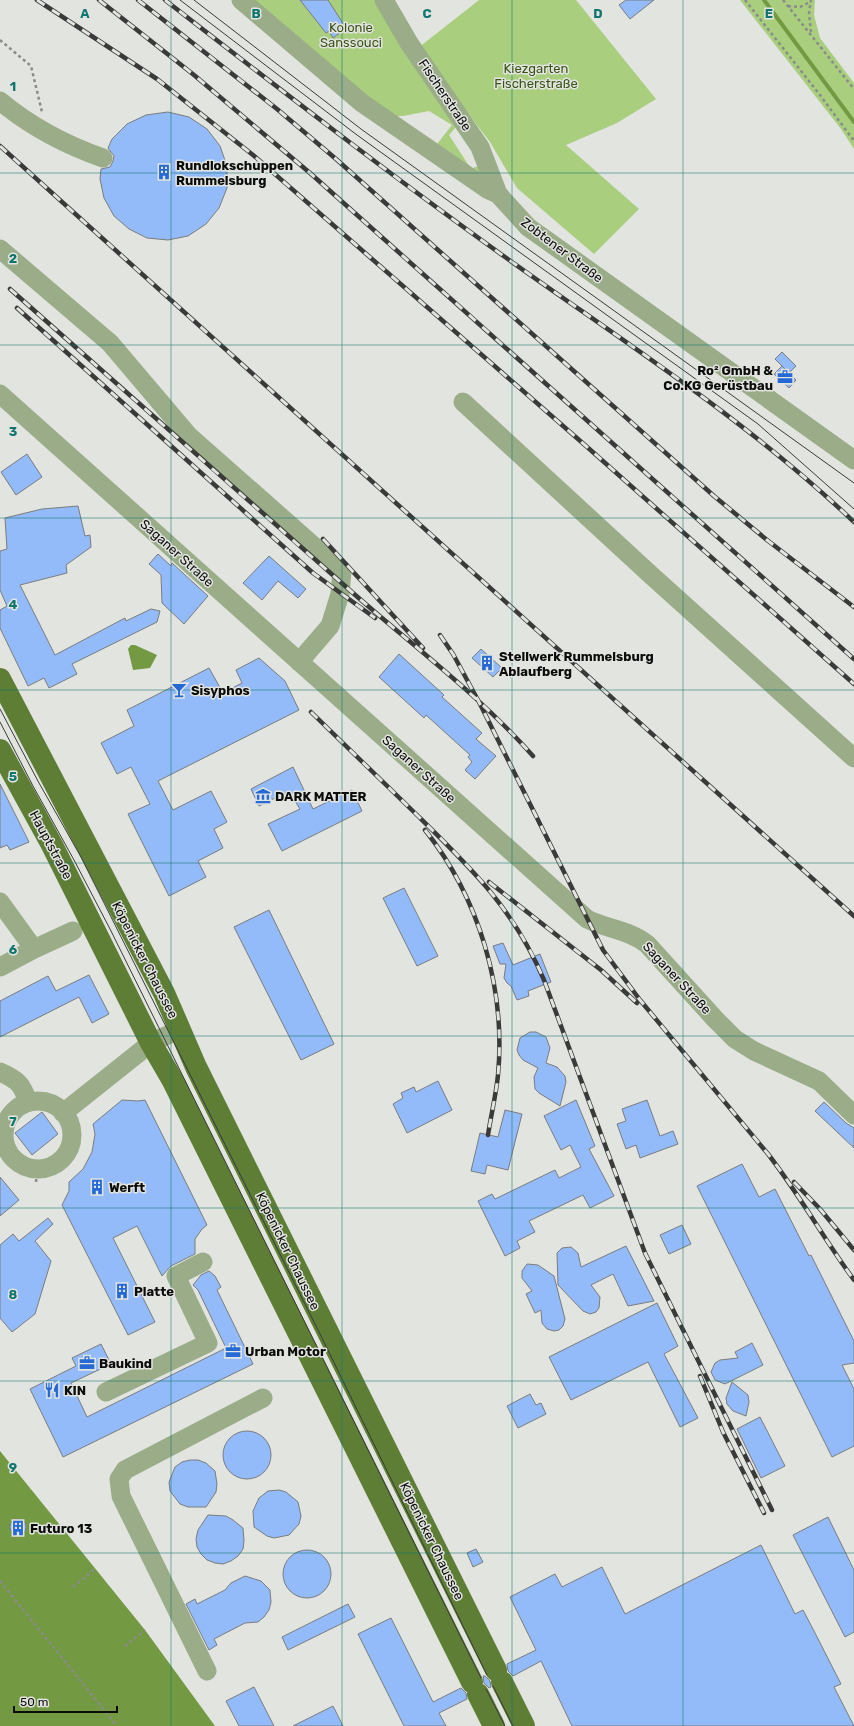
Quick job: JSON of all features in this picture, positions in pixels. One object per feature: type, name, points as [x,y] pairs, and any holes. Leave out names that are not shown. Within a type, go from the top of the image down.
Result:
[{"type":"main road","name":"Köpenicker Chaussee","points":[[0,679],[164,993],[196,1067],[524,1726]]},
{"type":"main road","name":"Hauptstraße","points":[[0,750],[52,845],[100,942]]},
{"type":"main road","name":"Köpenicker Chaussee","points":[[100,942],[151,1043],[173,1081],[494,1726]]},
{"type":"street","name":"Zobtener Straße","points":[[241,0],[362,103],[487,189],[498,194],[528,227],[854,460]]},
{"type":"street","name":"Fischerstraße","points":[[384,0],[480,147],[498,194]]},
{"type":"street","points":[[0,101],[53,136],[80,150],[102,158]]},
{"type":"street","points":[[0,249],[110,343],[188,435],[342,571],[340,594],[330,626],[299,662]]},
{"type":"street","name":"Saganer Straße","points":[[0,394],[587,919],[599,925],[629,934],[647,944],[715,1019],[735,1038],[754,1051],[803,1072],[819,1081],[854,1115]]},
{"type":"street","points":[[463,402],[652,576],[854,758]]},
{"type":"street","points":[[0,902],[7,926],[34,949]]},
{"type":"street","points":[[0,967],[73,931]]},
{"type":"street","points":[[64,1113],[151,1043],[180,1029]]},
{"type":"street","points":[[0,1072],[14,1078],[23,1088],[28,1102]]},
{"type":"street","points":[[28,1102],[47,1102],[64,1113],[70,1122],[72,1133],[69,1150],[58,1163],[37,1176],[16,1162],[4,1158],[3,1134],[5,1124],[11,1114],[18,1107],[28,1102]]},
{"type":"street","points":[[106,1392],[208,1343],[176,1276],[203,1262]]},
{"type":"street","points":[[207,1671],[121,1496],[119,1479],[125,1470],[263,1398]]},
{"type":"street","points":[[382,1500],[406,1489]]},
{"type":"path","points":[[745,0],[820,95],[854,141]]},
{"type":"path","points":[[783,0],[811,33],[854,89]]},
{"type":"path","points":[[788,6],[800,7],[811,1]]},
{"type":"path","points":[[811,1],[809,13],[811,33]]},
{"type":"path","points":[[0,40],[30,66],[46,123],[53,136]]},
{"type":"path","points":[[73,1587],[95,1569]]},
{"type":"path","points":[[0,1581],[117,1726]]},
{"type":"path","points":[[125,1646],[145,1630]]},
{"type":"green space","name":"Kolonie Sanssouci","points":[[247,0],[380,0],[456,127],[449,135],[471,169],[480,165],[489,184],[434,148],[452,125],[429,111],[403,116],[387,116]]},
{"type":"green space","name":"Kiezgarten Fischerstraße","points":[[479,0],[576,0],[656,99],[617,123],[566,145],[639,209],[594,254],[517,188],[490,142],[418,48]]},
{"type":"green space","points":[[740,0],[815,0],[814,15],[820,38],[854,83],[854,149],[841,129]]},
{"type":"shaded area","points":[[131,645],[135,645],[157,655],[150,668],[133,670],[128,649]]},
{"type":"shaded area","points":[[0,1451],[145,1630],[215,1726],[0,1726]]},
{"type":"building","points":[[300,0],[328,0],[346,28],[333,38],[329,31],[326,33]]},
{"type":"building","points":[[626,0],[654,0],[630,19],[619,5]]},
{"type":"building","name":"Rundlokschuppen Rummelsburg","points":[[168,112],[189,117],[207,129],[220,146],[227,166],[227,188],[219,208],[206,224],[188,236],[168,240],[147,238],[129,229],[114,216],[104,198],[100,179],[101,169],[110,167],[113,161],[114,156],[108,148],[112,139],[127,124],[146,115]]},
{"type":"building","points":[[782,352],[796,366],[789,373],[775,359]]},
{"type":"building","name":"Ro² GmbH & Co.KG Gerüstbau","points":[[782,366],[796,380],[789,388],[774,374]]},
{"type":"building","points":[[27,454],[42,477],[16,495],[1,472]]},
{"type":"building","points":[[78,506],[85,536],[90,535],[91,547],[66,565],[67,573],[20,585],[55,655],[125,618],[126,621],[151,609],[160,611],[157,622],[72,664],[77,674],[49,688],[44,678],[28,686],[0,628],[0,610],[7,606],[0,590],[0,551],[7,549],[5,518],[42,509]]},
{"type":"building","points":[[158,554],[171,566],[172,563],[208,596],[184,624],[162,603],[161,575],[149,564]]},
{"type":"building","points":[[269,556],[306,589],[298,598],[278,581],[262,600],[243,583]]},
{"type":"building","name":"Stellwerk Rummelsburg Ablaufberg","points":[[481,649],[502,668],[493,677],[472,658]]},
{"type":"building","points":[[399,654],[444,695],[442,697],[482,733],[476,739],[496,756],[475,779],[465,770],[472,762],[468,757],[470,755],[426,715],[424,718],[379,677]]},
{"type":"building","points":[[259,658],[285,681],[299,710],[158,781],[173,810],[211,791],[227,822],[214,829],[223,848],[198,861],[206,877],[169,896],[128,814],[150,804],[131,767],[117,774],[101,743],[134,726],[127,710],[209,668],[223,693],[242,683],[236,670]]},
{"type":"building","points":[[293,767],[313,809],[352,790],[362,811],[282,851],[268,824],[300,809],[289,791],[259,806],[251,789]]},
{"type":"building","points":[[0,784],[29,842],[10,850],[7,845],[0,848]]},
{"type":"building","points":[[404,888],[438,956],[417,966],[383,898]]},
{"type":"building","points":[[269,910],[334,1044],[301,1060],[234,927]]},
{"type":"building","points":[[503,943],[513,965],[540,954],[551,982],[528,991],[529,996],[517,1000],[511,986],[504,978],[506,964],[500,964],[493,946]]},
{"type":"building","points":[[89,975],[109,1014],[92,1023],[79,997],[0,1037],[0,1001],[48,976],[56,991]]},
{"type":"building","points":[[530,1032],[536,1032],[546,1037],[550,1048],[546,1063],[557,1067],[565,1076],[566,1082],[560,1106],[535,1089],[534,1077],[538,1068],[523,1060],[519,1055],[517,1050],[520,1038]]},
{"type":"building","points":[[438,1081],[452,1110],[407,1133],[393,1104],[403,1098],[401,1093],[414,1087],[416,1092]]},
{"type":"building","name":"Werft","points":[[122,1100],[145,1100],[207,1225],[195,1239],[195,1254],[171,1266],[162,1276],[137,1226],[113,1238],[155,1322],[128,1335],[62,1205],[69,1191],[69,1182],[83,1169],[92,1152],[95,1134],[93,1124]]},
{"type":"building","points":[[576,1100],[595,1146],[589,1149],[614,1196],[590,1208],[583,1195],[529,1221],[535,1232],[517,1241],[520,1248],[505,1256],[478,1201],[492,1194],[495,1199],[555,1170],[559,1178],[581,1167],[570,1145],[561,1150],[544,1116]]},
{"type":"building","points":[[647,1100],[660,1136],[673,1131],[678,1144],[640,1158],[636,1145],[626,1149],[617,1124],[626,1121],[622,1109]]},
{"type":"building","points":[[824,1102],[846,1123],[854,1128],[854,1148],[815,1111]]},
{"type":"building","points":[[505,1110],[522,1114],[508,1170],[487,1165],[485,1174],[471,1171],[480,1133],[498,1137]]},
{"type":"building","points":[[42,1112],[58,1134],[32,1155],[15,1133]]},
{"type":"building","points":[[742,1164],[759,1197],[775,1189],[809,1256],[811,1255],[854,1341],[854,1363],[842,1365],[854,1389],[854,1446],[832,1457],[697,1186]]},
{"type":"building","points":[[0,1177],[19,1200],[0,1216]]},
{"type":"building","points":[[48,1218],[53,1224],[35,1241],[51,1261],[35,1314],[12,1332],[0,1318],[0,1245],[13,1234],[19,1241]]},
{"type":"building","points":[[682,1225],[691,1244],[669,1254],[660,1235]]},
{"type":"building","points":[[626,1246],[654,1301],[628,1306],[613,1274],[591,1285],[600,1297],[599,1308],[596,1312],[590,1314],[583,1311],[558,1285],[557,1253],[562,1248],[571,1247],[578,1253],[581,1267]]},
{"type":"building","points":[[527,1264],[538,1265],[554,1276],[565,1319],[563,1326],[559,1330],[554,1331],[547,1329],[542,1323],[541,1310],[535,1313],[526,1294],[532,1291],[522,1278],[522,1271]]},
{"type":"building","points":[[209,1271],[215,1276],[221,1287],[217,1290],[253,1364],[63,1457],[30,1389],[76,1366],[72,1358],[101,1344],[111,1364],[71,1383],[87,1417],[226,1348],[198,1290],[193,1285],[201,1275]]},
{"type":"building","points":[[657,1303],[678,1346],[664,1354],[698,1418],[680,1427],[648,1362],[571,1400],[549,1357]]},
{"type":"building","points":[[752,1343],[763,1365],[725,1384],[715,1380],[711,1372],[715,1363],[720,1360],[738,1358],[735,1352]]},
{"type":"building","points":[[732,1382],[748,1395],[749,1402],[746,1416],[733,1411],[727,1404],[726,1398]]},
{"type":"building","points":[[530,1394],[536,1405],[541,1403],[546,1414],[518,1428],[507,1406]]},
{"type":"building","points":[[760,1417],[785,1466],[761,1478],[737,1429]]},
{"type":"building","points":[[247,1431],[256,1433],[264,1438],[269,1446],[271,1455],[269,1464],[264,1472],[256,1477],[247,1479],[238,1477],[230,1472],[225,1464],[223,1455],[225,1446],[230,1438],[238,1433]]},
{"type":"building","points":[[198,1460],[206,1463],[215,1471],[217,1484],[216,1492],[206,1507],[188,1507],[180,1504],[170,1491],[169,1482],[175,1467],[182,1462]]},
{"type":"building","points":[[279,1490],[286,1492],[298,1502],[301,1516],[299,1524],[289,1535],[274,1538],[267,1536],[254,1527],[253,1511],[259,1498],[268,1491]]},
{"type":"building","points":[[208,1515],[226,1516],[243,1528],[243,1549],[238,1556],[231,1561],[223,1564],[207,1560],[197,1547],[196,1539],[198,1530]]},
{"type":"building","points":[[828,1517],[854,1570],[854,1632],[845,1637],[793,1535]]},
{"type":"building","name":"Futuro 13","points":[[15,1519],[21,1519],[26,1524],[24,1533],[21,1535],[15,1535],[10,1530],[10,1524]]},
{"type":"building","points":[[761,1545],[795,1614],[803,1610],[814,1631],[841,1684],[834,1687],[854,1726],[572,1726],[541,1661],[513,1676],[508,1671],[507,1664],[536,1650],[510,1597],[555,1574],[562,1587],[602,1567],[625,1614]]},
{"type":"building","points":[[476,1549],[483,1562],[473,1567],[467,1553]]},
{"type":"building","points":[[307,1550],[316,1552],[324,1557],[329,1565],[331,1574],[329,1583],[324,1591],[316,1596],[307,1598],[298,1596],[290,1591],[285,1583],[283,1574],[285,1565],[290,1557],[298,1552]]},
{"type":"building","points":[[245,1576],[261,1581],[270,1590],[271,1602],[269,1610],[258,1622],[245,1623],[214,1639],[217,1645],[209,1650],[186,1604],[195,1599],[197,1604],[225,1590],[231,1583]]},
{"type":"building","points":[[348,1604],[355,1617],[288,1650],[282,1637]]},
{"type":"building","points":[[391,1618],[433,1702],[461,1688],[466,1693],[467,1699],[439,1713],[446,1726],[404,1726],[358,1634]]},
{"type":"building","points":[[483,1676],[490,1681],[491,1687],[489,1688],[484,1683]]},
{"type":"building","points":[[254,1687],[274,1726],[239,1726],[226,1701]]},
{"type":"building","points":[[333,1706],[343,1726],[293,1726]]},
{"type":"waterway","points":[[764,0],[854,122]]},
{"type":"tram line","points":[[180,0],[357,135],[758,424],[854,509]]},
{"type":"tram line","points":[[194,0],[361,129],[854,483]]},
{"type":"tram line","points":[[0,709],[39,783],[81,857],[321,1336],[487,1675]]},
{"type":"tram line","points":[[0,722],[110,929],[481,1678]]},
{"type":"tram line","points":[[493,1686],[513,1726]]},
{"type":"tram line","points":[[486,1689],[505,1726]]},
{"type":"railway","points":[[37,0],[157,79],[253,155],[586,446],[854,684]]},
{"type":"railway","points":[[99,0],[194,75],[310,173],[854,659]]},
{"type":"railway","points":[[138,0],[277,109],[336,159],[714,496],[767,540],[854,607]]},
{"type":"railway","points":[[165,0],[291,98],[419,194],[728,416],[813,485],[854,522]]},
{"type":"railway","points":[[0,146],[854,916]]},
{"type":"railway","points":[[10,289],[353,593],[491,712],[533,756]]},
{"type":"railway","points":[[17,308],[313,573],[375,618]]},
{"type":"railway","points":[[323,539],[423,648]]},
{"type":"railway","points":[[440,635],[453,654],[479,702],[603,950],[640,1000],[768,1154],[854,1280]]},
{"type":"railway","points":[[311,712],[417,815],[473,872],[490,891],[519,932],[544,980],[645,1253],[772,1510]]},
{"type":"railway","points":[[425,830],[444,856],[474,914],[485,945],[493,977],[498,1010],[498,1075],[488,1135]]},
{"type":"railway","points":[[489,882],[601,970],[637,1003]]},
{"type":"railway","points":[[794,1182],[820,1209],[854,1250]]},
{"type":"railway","points":[[700,1376],[723,1432],[764,1513]]},
{"type":"place","name":"Rundlokschuppen Rummelsburg","points":[[164,172]]},
{"type":"place","name":"Ro² GmbH & Co.KG Gerüstbau","points":[[785,377]]},
{"type":"place","name":"Stellwerk Rummelsburg Ablaufberg","points":[[487,663]]},
{"type":"place","name":"Sisyphos","points":[[179,690]]},
{"type":"place","name":"DARK MATTER","points":[[263,796]]},
{"type":"place","name":"Werft","points":[[97,1187]]},
{"type":"place","name":"Platte","points":[[122,1291]]},
{"type":"place","name":"Urban Motor","points":[[233,1351]]},
{"type":"place","name":"Baukind","points":[[87,1363]]},
{"type":"place","name":"KIN","points":[[52,1390]]},
{"type":"place","name":"Futuro 13","points":[[18,1528]]}]
